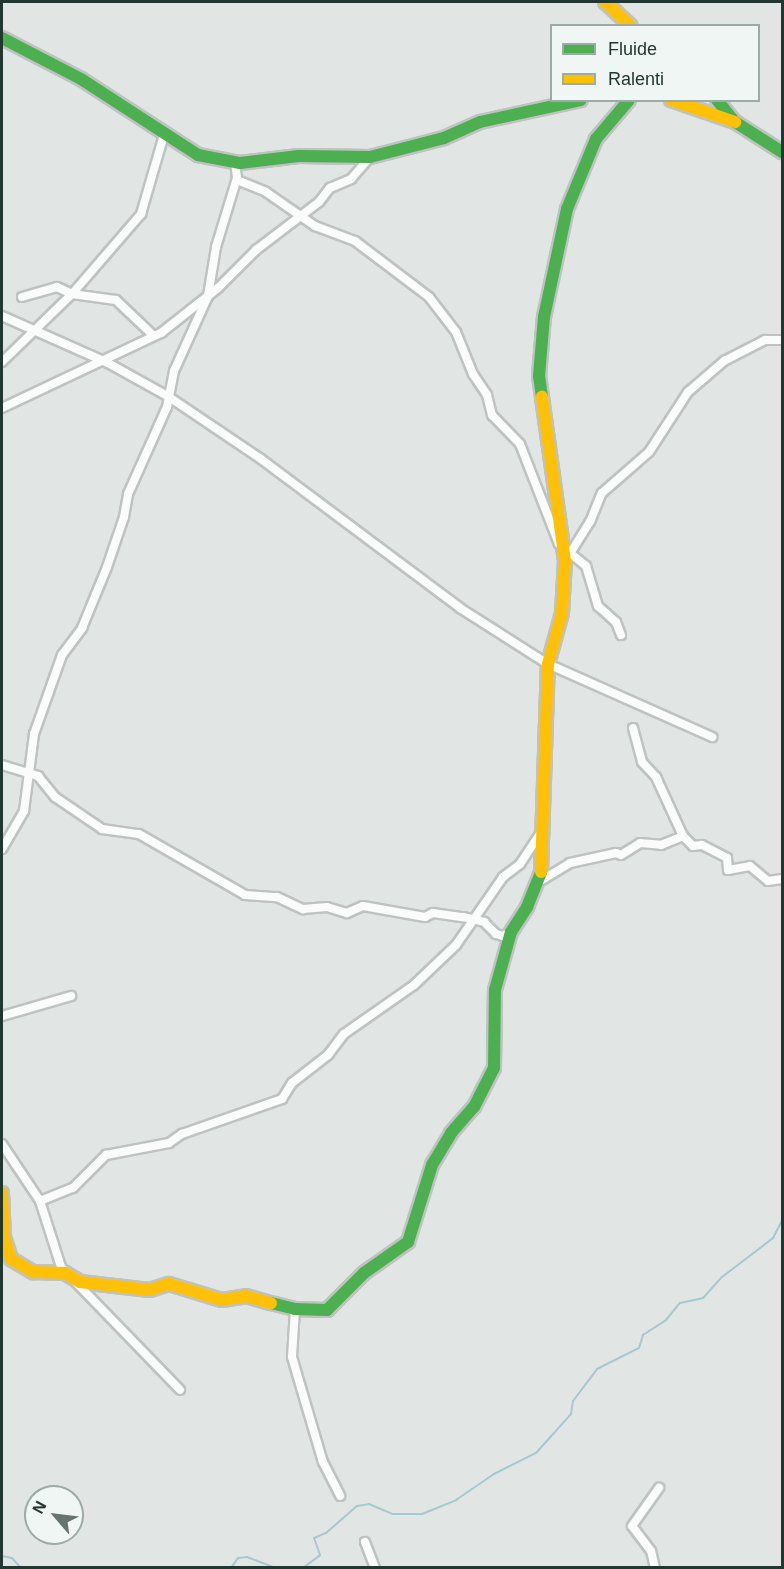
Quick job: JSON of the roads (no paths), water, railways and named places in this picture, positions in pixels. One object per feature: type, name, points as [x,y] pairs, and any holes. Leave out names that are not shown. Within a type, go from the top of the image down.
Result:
[{"type":"street","points":[[605,2],[629,24]]},
{"type":"street","points":[[2,38],[81,79],[198,155],[235,162],[299,156],[370,157],[444,138],[480,122],[572,102]]},
{"type":"street","points":[[2,1193],[4,1237],[11,1259],[33,1272],[65,1273],[80,1282],[150,1290],[169,1284],[222,1300],[246,1296],[295,1309],[327,1310],[364,1273],[408,1242],[424,1200],[425,1183],[432,1165],[451,1133],[474,1107],[494,1068],[495,990],[511,932],[544,865],[548,664],[562,613],[566,550],[556,477],[546,434],[539,376],[544,318],[567,209],[585,159],[596,140],[627,102]]},
{"type":"street","points":[[677,102],[735,122],[783,152]]},
{"type":"street","points":[[719,102],[735,122]]},
{"type":"street","points":[[2,362],[72,294],[141,214],[164,135]]},
{"type":"street","points":[[2,408],[154,336],[208,296],[256,250],[301,216],[330,188],[351,179],[370,157]]},
{"type":"street","points":[[2,849],[24,811],[30,787],[27,774],[34,734],[62,655],[82,628],[119,534],[128,494],[169,397],[174,371],[208,296],[216,247],[237,180],[235,162]]},
{"type":"street","points":[[237,180],[266,192],[315,226],[355,241],[429,297],[456,332],[473,374],[487,395],[492,415],[520,444],[566,550],[586,566],[598,606],[616,622],[621,635]]},
{"type":"street","points":[[22,297],[57,287],[72,294],[116,300],[154,336]]},
{"type":"street","points":[[2,316],[32,332],[101,360],[169,397],[261,459],[460,608],[548,664],[712,737]]},
{"type":"street","points":[[566,550],[590,522],[602,493],[649,452],[688,392],[724,361],[765,340],[783,340]]},
{"type":"street","points":[[633,728],[642,762],[656,777],[683,836],[693,846],[702,845],[726,858],[728,870],[750,866],[768,881],[783,879]]},
{"type":"street","points":[[2,765],[38,776],[55,797],[102,830],[140,834],[245,895],[277,897],[303,909],[327,907],[347,913],[363,906],[425,917],[433,913],[484,922],[495,934],[503,936],[511,932]]},
{"type":"street","points":[[40,1201],[73,1188],[106,1155],[168,1143],[182,1134],[282,1099],[292,1083],[328,1055],[344,1034],[426,975],[463,937],[472,920],[544,828]]},
{"type":"street","points":[[537,883],[570,863],[616,853],[621,855],[640,843],[661,845],[683,836]]},
{"type":"street","points":[[2,1016],[71,996]]},
{"type":"street","points":[[2,1144],[40,1201],[65,1273],[180,1390]]},
{"type":"street","points":[[295,1309],[292,1357],[323,1462],[340,1497]]},
{"type":"street","points":[[655,1568],[651,1551],[632,1526],[659,1488]]},
{"type":"street","points":[[365,1542],[375,1568]]},
{"type":"waterway","points":[[303,1568],[320,1555],[314,1538],[326,1533],[357,1506],[369,1504],[393,1514],[422,1514],[456,1500],[494,1474],[536,1453],[571,1414],[573,1401],[597,1369],[639,1348],[643,1335],[666,1320],[680,1303],[703,1298],[722,1277],[773,1238],[782,1220]]},
{"type":"waterway","points":[[2,1556],[12,1558],[21,1568]]},
{"type":"waterway","points":[[231,1568],[238,1558],[247,1557],[276,1568]]}]
